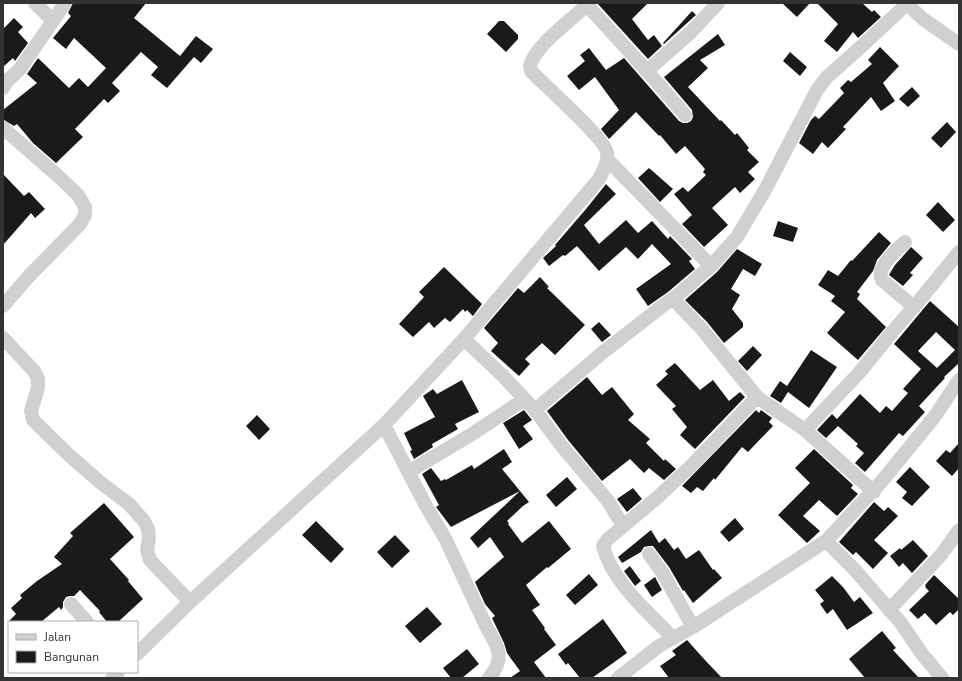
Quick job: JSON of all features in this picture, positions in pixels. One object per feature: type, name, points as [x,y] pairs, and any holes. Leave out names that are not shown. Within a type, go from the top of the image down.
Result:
[{"type":"street","points":[[35,3],[52,21]]},
{"type":"street","points":[[4,82],[20,69],[66,3]]},
{"type":"street","points":[[647,71],[691,32],[718,3]]},
{"type":"street","points":[[535,410],[602,353],[673,299],[711,266],[737,237],[748,219],[765,190],[817,90],[827,77],[863,46],[907,3],[923,19],[959,44]]},
{"type":"street","points":[[138,653],[190,602],[384,426],[464,339],[599,179],[607,159],[608,154],[606,148],[531,71],[530,66],[536,54],[549,38],[588,4],[685,116]]},
{"type":"street","points":[[3,128],[78,195],[85,207],[85,215],[80,224],[29,276],[3,306]]},
{"type":"street","points":[[607,159],[711,266]]},
{"type":"street","points":[[905,242],[886,262],[879,276],[914,307]]},
{"type":"street","points":[[805,430],[859,373],[959,252]]},
{"type":"street","points":[[673,299],[701,328],[757,397],[805,430],[874,492]]},
{"type":"street","points":[[3,338],[34,371],[38,379],[38,388],[31,411],[33,420],[70,456],[129,504],[144,521],[148,528],[149,538],[147,550],[150,560],[190,602]]},
{"type":"street","points":[[464,339],[504,377],[535,410],[561,445],[608,501],[623,526]]},
{"type":"street","points":[[623,676],[673,638],[693,627],[826,541],[874,492],[935,416],[959,380]]},
{"type":"street","points":[[673,638],[634,598],[613,571],[604,552],[604,542],[659,496],[692,465],[757,397]]},
{"type":"street","points":[[408,472],[469,436],[525,399]]},
{"type":"street","points":[[384,426],[426,506],[446,540],[498,651],[500,658],[497,669],[489,678]]},
{"type":"street","points":[[888,610],[941,555],[959,530]]},
{"type":"street","points":[[826,541],[855,570],[900,623],[922,654],[942,678]]},
{"type":"street","points":[[649,554],[662,572],[693,627]]},
{"type":"street","points":[[71,604],[86,621]]},
{"type":"building","points":[[73,3],[146,3],[134,18],[180,56],[196,36],[213,49],[201,63],[194,57],[167,88],[151,75],[158,67],[141,52],[112,83],[120,91],[108,103],[104,99],[75,129],[83,137],[56,163],[33,143],[17,124],[14,126],[4,120],[3,110],[37,83],[27,74],[38,58],[69,88],[79,78],[88,87],[106,68],[74,38],[66,49],[53,38],[71,16],[68,13]]},
{"type":"building","points":[[597,3],[648,3],[632,19],[648,40],[654,35],[662,46],[648,59]]},
{"type":"building","points":[[782,3],[810,3],[797,17]]},
{"type":"building","points":[[817,3],[862,3],[872,12],[874,10],[881,17],[858,38],[853,32],[837,52],[824,41],[838,24]]},
{"type":"building","points":[[692,11],[696,15],[664,44],[663,43]]},
{"type":"building","points":[[14,18],[23,27],[18,32],[28,43],[15,61],[13,58],[3,67],[3,29]]},
{"type":"building","points":[[499,21],[504,21],[518,35],[518,39],[506,52],[487,34]]},
{"type":"building","points":[[718,34],[725,45],[700,60],[708,68],[688,87],[720,121],[721,120],[735,135],[737,133],[749,148],[747,150],[759,162],[748,172],[755,179],[740,193],[735,187],[712,208],[728,225],[704,247],[682,224],[692,215],[674,194],[683,187],[688,192],[706,175],[703,172],[705,169],[685,146],[676,154],[660,135],[659,136],[636,112],[609,139],[601,129],[619,110],[595,77],[579,90],[567,76],[585,61],[580,55],[589,48],[606,70],[624,58],[679,121],[687,123],[691,121],[693,117],[692,110],[664,77]]},
{"type":"building","points":[[880,47],[899,66],[883,83],[895,101],[881,111],[871,97],[843,127],[846,129],[828,148],[822,142],[813,154],[799,143],[811,120],[815,116],[819,119],[844,93],[840,88],[848,80],[851,82],[872,64],[868,60]]},
{"type":"building","points":[[790,52],[807,67],[800,76],[783,61]]},
{"type":"building","points":[[912,87],[920,96],[908,107],[899,99]]},
{"type":"building","points":[[947,122],[956,132],[941,148],[931,138]]},
{"type":"building","points":[[649,168],[673,189],[660,202],[638,178]]},
{"type":"building","points":[[3,174],[24,196],[29,192],[45,209],[35,218],[31,213],[3,245]]},
{"type":"building","points":[[606,184],[616,194],[584,225],[599,244],[626,220],[638,233],[652,221],[668,239],[670,236],[692,259],[689,261],[695,269],[668,292],[648,306],[636,289],[671,264],[652,244],[638,259],[626,247],[599,271],[577,246],[549,266],[543,258],[556,246],[555,245]]},
{"type":"building","points":[[938,202],[955,220],[943,232],[926,215]]},
{"type":"building","points":[[778,221],[798,228],[793,242],[773,236]]},
{"type":"building","points":[[879,232],[891,243],[877,260],[873,271],[857,292],[860,294],[857,299],[886,327],[858,360],[827,333],[845,312],[831,301],[835,296],[818,285],[828,270],[838,276],[851,260],[852,261]]},
{"type":"building","points":[[911,247],[923,258],[910,273],[913,275],[903,286],[889,275],[895,265]]},
{"type":"building","points":[[737,249],[762,264],[755,276],[743,269],[731,289],[740,295],[732,309],[743,323],[743,327],[724,343],[707,322],[685,300],[717,272]]},
{"type":"building","points":[[444,267],[482,304],[473,316],[467,310],[465,312],[463,309],[450,322],[445,318],[434,328],[429,322],[413,337],[399,324],[424,297],[419,292]]},
{"type":"building","points":[[540,277],[549,287],[547,288],[585,325],[555,355],[542,343],[525,359],[530,364],[519,376],[491,351],[498,343],[484,328],[518,288],[524,293]]},
{"type":"building","points":[[930,301],[959,327],[959,363],[944,377],[945,378],[919,406],[925,412],[903,436],[899,433],[865,472],[855,463],[864,453],[856,446],[858,444],[838,426],[826,438],[817,430],[832,414],[837,419],[860,394],[880,413],[886,406],[892,411],[908,393],[903,389],[921,369],[894,344]],"holes":[[[936,332],[955,350],[937,368],[918,351]]]},
{"type":"building","points":[[599,322],[611,335],[602,342],[591,329]]},
{"type":"building","points":[[753,346],[762,355],[747,371],[738,361]]},
{"type":"building","points":[[811,350],[837,367],[809,408],[788,392],[781,403],[770,396],[780,381],[787,386]]},
{"type":"building","points":[[675,363],[700,390],[713,380],[729,401],[740,392],[745,397],[695,449],[680,435],[687,427],[672,409],[676,406],[656,385],[668,374],[665,371]]},
{"type":"building","points":[[587,377],[602,395],[612,387],[634,414],[628,420],[650,439],[646,443],[664,461],[665,459],[676,469],[664,480],[649,468],[644,473],[630,459],[602,481],[568,440],[547,411]]},
{"type":"building","points":[[462,380],[479,412],[455,424],[458,429],[432,444],[433,447],[414,459],[410,451],[412,450],[404,433],[435,417],[423,396],[433,389],[437,394]]},
{"type":"building","points":[[524,410],[532,420],[523,426],[533,439],[519,449],[503,423]]},
{"type":"building","points":[[756,410],[759,413],[761,410],[772,418],[769,422],[773,426],[748,452],[742,447],[715,480],[714,478],[703,491],[697,487],[691,493],[682,486]]},
{"type":"building","points":[[257,415],[270,429],[259,440],[246,426]]},
{"type":"building","points":[[959,443],[959,468],[952,476],[936,461],[946,450],[950,453]]},
{"type":"building","points":[[504,449],[512,462],[502,469],[520,491],[451,527],[436,507],[439,505],[422,474],[431,468],[441,481],[446,480],[472,465],[474,469]]},
{"type":"building","points":[[814,449],[853,485],[851,488],[858,494],[837,516],[819,500],[803,516],[820,531],[807,543],[778,515],[810,483],[795,468]]},
{"type":"building","points":[[910,467],[930,487],[912,506],[902,498],[907,492],[896,482]]},
{"type":"building","points":[[567,477],[577,489],[556,507],[546,495]]},
{"type":"building","points":[[633,488],[642,499],[627,512],[617,499]]},
{"type":"building","points":[[520,491],[529,502],[507,521],[522,543],[549,521],[571,549],[526,585],[540,605],[532,610],[556,645],[534,662],[546,678],[510,678],[520,671],[507,653],[492,618],[495,616],[485,604],[475,582],[504,557],[490,537],[478,548],[470,538]]},
{"type":"building","points":[[874,502],[884,511],[888,507],[898,516],[874,540],[888,553],[873,569],[856,552],[853,555],[839,542]]},
{"type":"building","points":[[104,503],[134,537],[110,559],[129,580],[128,581],[143,599],[119,621],[106,621],[99,612],[100,611],[80,590],[74,596],[66,597],[61,610],[59,607],[42,621],[9,621],[16,614],[11,608],[22,598],[20,595],[62,564],[54,557],[73,536],[70,533]]},
{"type":"building","points":[[735,518],[744,529],[729,542],[720,532]]},
{"type":"building","points":[[316,521],[344,549],[331,563],[302,535]]},
{"type":"building","points":[[651,530],[659,543],[665,538],[674,550],[678,547],[686,559],[699,550],[713,570],[714,569],[722,578],[693,603],[684,590],[683,591],[669,567],[653,546],[644,547],[641,552],[622,563],[618,557]]},
{"type":"building","points":[[395,535],[410,551],[392,568],[377,552]]},
{"type":"building","points":[[913,540],[928,556],[912,573],[903,563],[899,567],[890,556],[900,548],[901,550]]},
{"type":"building","points":[[630,566],[641,581],[635,586],[624,571]]},
{"type":"building","points":[[589,574],[598,585],[575,605],[566,595]]},
{"type":"building","points":[[934,575],[959,599],[959,609],[953,615],[950,612],[936,625],[925,613],[918,619],[909,610],[929,591],[925,585]]},
{"type":"building","points":[[832,576],[843,587],[854,602],[860,597],[873,613],[847,630],[833,609],[827,614],[820,604],[824,601],[815,590]]},
{"type":"building","points":[[655,577],[662,590],[652,597],[644,585]]},
{"type":"building","points":[[427,607],[442,624],[420,643],[405,626]]},
{"type":"building","points":[[603,619],[627,653],[592,678],[580,678],[568,663],[566,665],[558,654]]},
{"type":"building","points":[[882,631],[896,648],[893,650],[919,678],[865,678],[849,659]]},
{"type":"building","points":[[687,640],[722,678],[669,678],[660,666],[676,655],[672,651]]},
{"type":"building","points":[[467,649],[479,664],[462,678],[451,678],[443,668]]}]
